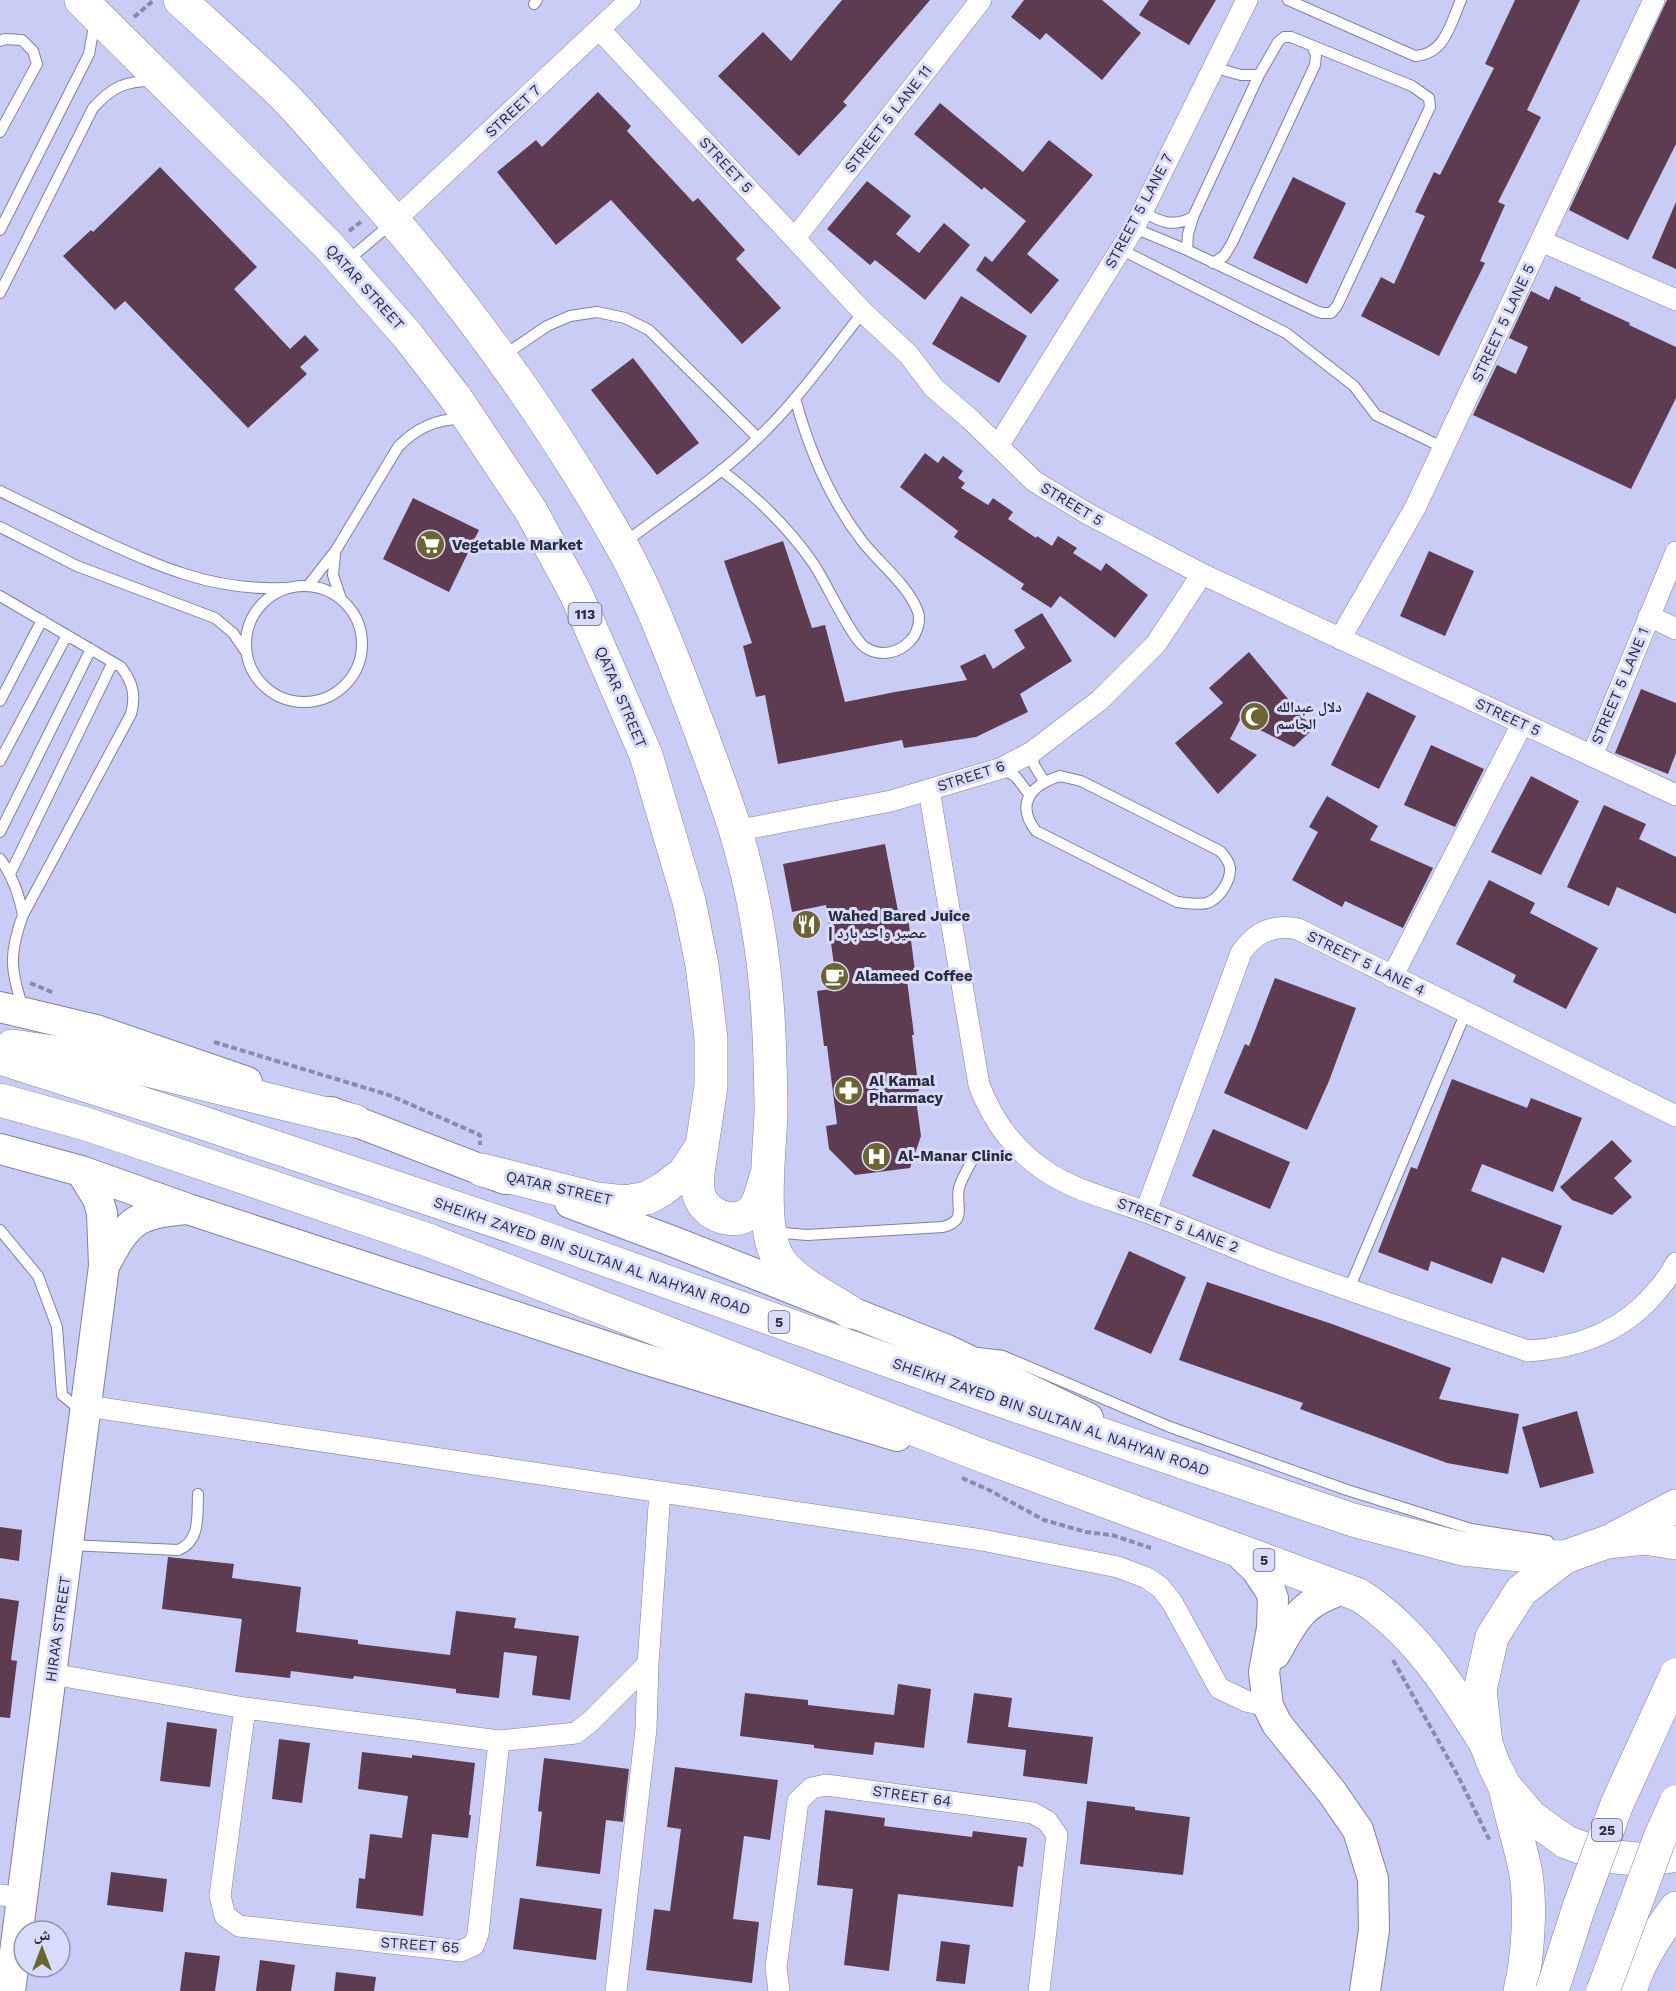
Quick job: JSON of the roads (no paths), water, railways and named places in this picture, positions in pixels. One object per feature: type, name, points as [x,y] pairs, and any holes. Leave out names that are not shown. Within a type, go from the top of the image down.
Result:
[{"type":"main road","points":[[180,0],[284,96],[388,213],[501,357],[621,545],[659,625],[696,718],[735,831],[751,895],[762,956],[769,1031],[771,1110],[767,1173],[769,1232],[775,1253],[783,1266],[794,1276],[850,1312]]},
{"type":"main road","name":"QATAR STREET","points":[[84,3],[337,255],[408,336],[470,420],[531,511],[576,594],[646,755],[689,901],[702,965],[711,1038],[711,1086],[702,1146],[684,1173],[663,1189],[647,1198],[625,1202],[597,1199],[482,1170]]},
{"type":"main road","points":[[12,1010],[96,1030],[126,1040],[355,1121],[677,1243],[947,1350],[1179,1461]]},
{"type":"main road","points":[[0,1044],[102,1059],[355,1121]]},
{"type":"main road","name":"SHEIKH ZAYED BIN SULTAN AL NAHYAN ROAD","points":[[0,1058],[525,1231],[970,1390],[1353,1520],[1463,1549],[1530,1556],[1578,1546]]},
{"type":"main road","name":"5","points":[[0,1100],[86,1124],[431,1241],[983,1456],[1359,1595],[1374,1604],[1412,1639],[1450,1686],[1486,1744],[1504,1785],[1531,1817],[1566,1842],[1605,1856],[1647,1860],[1676,1855]]},
{"type":"main road","points":[[702,1146],[698,1181],[700,1197],[708,1210],[719,1217],[730,1220],[750,1213],[756,1205],[767,1173]]},
{"type":"main road","points":[[0,1149],[81,1171],[188,1209],[638,1357],[881,1432],[983,1456]]},
{"type":"main road","name":"HIRA'A STREET","points":[[10,1991],[11,1896],[52,1674],[104,1266],[102,1213],[98,1199],[81,1171]]},
{"type":"main road","name":"HIRA'A STREET","points":[[104,1266],[127,1228],[138,1220],[155,1213],[188,1209]]},
{"type":"main road","points":[[1578,1546],[1676,1506]]},
{"type":"main road","name":"5","points":[[1486,1744],[1480,1690],[1492,1637],[1521,1591],[1578,1546],[1645,1538],[1676,1543]]},
{"type":"main road","points":[[1236,1550],[1260,1574],[1273,1598],[1272,1628],[1264,1672],[1268,1707],[1277,1724],[1331,1791],[1358,1830],[1373,1879],[1374,1930],[1365,1991]]},
{"type":"main road","points":[[1264,1672],[1295,1618],[1323,1597],[1344,1589]]},
{"type":"main road","name":"25","points":[[1552,1991],[1578,1907],[1617,1804],[1676,1675]]},
{"type":"main road","points":[[1504,1785],[1526,1875],[1528,1918],[1520,1991]]},
{"type":"main road","points":[[1603,1991],[1661,1835],[1676,1802]]},
{"type":"main road","points":[[1630,1991],[1634,1978],[1656,1936],[1676,1908]]},
{"type":"street","name":"STREET 7","points":[[388,213],[600,30],[630,0]]},
{"type":"street","name":"STREET 5 LANE 11","points":[[795,238],[981,0]]},
{"type":"street","name":"STREET 5 LANE 7","points":[[998,446],[1138,219],[1247,0]]},
{"type":"street","name":"STREET 5 LANE 5","points":[[1340,639],[1415,508],[1654,0]]},
{"type":"street","name":"STREET 5","points":[[600,30],[863,312],[908,354],[934,388],[1034,481],[1088,514],[1202,574],[1676,795]]},
{"type":"street","points":[[1540,241],[1676,300]]},
{"type":"street","name":"STREET 5 LANE 1","points":[[1592,756],[1676,552]]},
{"type":"street","name":"STREET 6","points":[[735,831],[891,801],[1002,768],[1032,752],[1100,700],[1156,644],[1202,574]]},
{"type":"street","name":"STREET 5 LANE 1","points":[[1649,616],[1676,629]]},
{"type":"street","points":[[1392,977],[1522,723]]},
{"type":"street","name":"STREET 5 LANE 2","points":[[929,790],[975,1071],[981,1092],[990,1112],[1014,1144],[1044,1170],[1068,1184],[1146,1211],[1265,1260],[1528,1351],[1547,1350],[1585,1341],[1619,1325],[1650,1299],[1664,1283],[1676,1263]]},
{"type":"street","name":"STREET 5 LANE 4","points":[[1146,1211],[1241,953],[1253,938],[1279,927],[1298,929],[1676,1116]]},
{"type":"street","points":[[87,1406],[982,1540],[1119,1567],[1147,1578],[1160,1587],[1172,1602],[1219,1688],[1246,1701],[1268,1707]]},
{"type":"street","points":[[616,1991],[646,1729],[648,1664],[660,1492]]},
{"type":"street","points":[[52,1674],[245,1708],[499,1741],[576,1733],[648,1664]]},
{"type":"street","name":"STREET 65","points":[[245,1708],[220,1896],[225,1916],[239,1926],[461,1951],[474,1945],[478,1934],[499,1741]]},
{"type":"street","name":"STREET 64","points":[[779,1991],[776,1967],[798,1802],[812,1788],[826,1785],[1033,1813],[1047,1821],[1057,1835],[1040,1991]]},
{"type":"lane","points":[[1292,1],[1414,56],[1426,55],[1436,50],[1461,0]]},
{"type":"lane","points":[[0,230],[89,54],[93,32],[84,3]]},
{"type":"lane","points":[[1138,219],[1187,250],[1213,263],[1316,311],[1331,313],[1337,306],[1430,107],[1429,98],[1412,86],[1291,37],[1284,37],[1278,42],[1259,75],[1192,217],[1187,250]]},
{"type":"lane","points":[[0,41],[22,40],[33,51],[37,64],[0,132]]},
{"type":"lane","points":[[1213,263],[1224,256],[1232,243],[1315,65],[1316,55],[1312,46]]},
{"type":"lane","points":[[1212,67],[1241,75],[1259,75]]},
{"type":"lane","points":[[0,293],[93,108],[106,93],[118,87],[138,81],[161,80]]},
{"type":"lane","points":[[337,255],[388,213]]},
{"type":"lane","points":[[1138,219],[1184,222],[1192,217]]},
{"type":"lane","points":[[1120,249],[1286,333],[1354,386],[1376,415],[1444,448]]},
{"type":"lane","points":[[501,357],[547,326],[570,316],[597,312],[625,318],[649,330],[758,438]]},
{"type":"lane","points":[[621,545],[721,470],[758,438],[795,398],[863,312]]},
{"type":"lane","points":[[721,470],[748,490],[795,538],[815,565],[852,631],[864,647],[883,654],[903,649],[916,634],[919,615],[911,596],[862,541],[844,515],[815,459],[803,429],[795,398]]},
{"type":"lane","points":[[308,586],[336,550],[398,447],[406,438],[425,426],[440,421],[470,420]]},
{"type":"lane","points":[[0,492],[154,564],[199,579],[262,589],[308,586],[326,590],[341,599],[355,616],[362,638],[360,660],[350,680],[333,695],[311,702],[289,700],[268,691],[254,674],[246,652],[232,633],[215,618],[77,566],[0,527]]},
{"type":"lane","points":[[336,550],[333,575],[341,599]]},
{"type":"lane","points":[[246,652],[247,630],[256,610],[272,595],[292,587]]},
{"type":"lane","points":[[0,596],[121,667],[132,683],[134,704],[131,714],[23,915],[14,940],[12,1010]]},
{"type":"lane","points":[[0,701],[42,620]]},
{"type":"lane","points":[[0,761],[67,635]]},
{"type":"lane","points":[[0,832],[91,649]]},
{"type":"lane","points":[[10,874],[113,662]]},
{"type":"lane","points":[[1032,752],[1034,765],[1044,781]]},
{"type":"lane","points":[[1002,768],[1016,777],[1029,794]]},
{"type":"lane","points":[[1060,776],[1081,781],[1220,851],[1227,859],[1230,868],[1228,880],[1218,897],[1209,902],[1193,904],[1177,902],[1036,831],[1029,822],[1027,808],[1029,794],[1044,781],[1060,776]]},
{"type":"lane","points":[[0,859],[10,874],[20,899],[23,915]]},
{"type":"lane","points":[[1349,1289],[1466,1012]]},
{"type":"lane","points":[[769,1232],[814,1234],[943,1227],[953,1224],[959,1217],[959,1190],[963,1177],[974,1157]]},
{"type":"lane","points":[[0,1230],[38,1276],[57,1327],[62,1395],[73,1404],[87,1406]]},
{"type":"lane","points":[[947,1350],[1003,1356],[1170,1427],[1347,1490],[1471,1529],[1578,1546]]},
{"type":"lane","points":[[69,1545],[178,1550],[190,1544],[194,1538],[198,1494]]},
{"type":"place","name":"Vegetable Market","points":[[431,545]]},
{"type":"place","name":"دلال عبدالله الجاسم","points":[[1255,716]]},
{"type":"place","name":"Wahed Bared Juice | عصير واحد بارد","points":[[807,925]]},
{"type":"place","name":"Alameed Coffee","points":[[834,976]]},
{"type":"place","name":"Al Kamal Pharmacy","points":[[848,1090]]},
{"type":"place","name":"Al-Manar Clinic","points":[[877,1156]]}]
